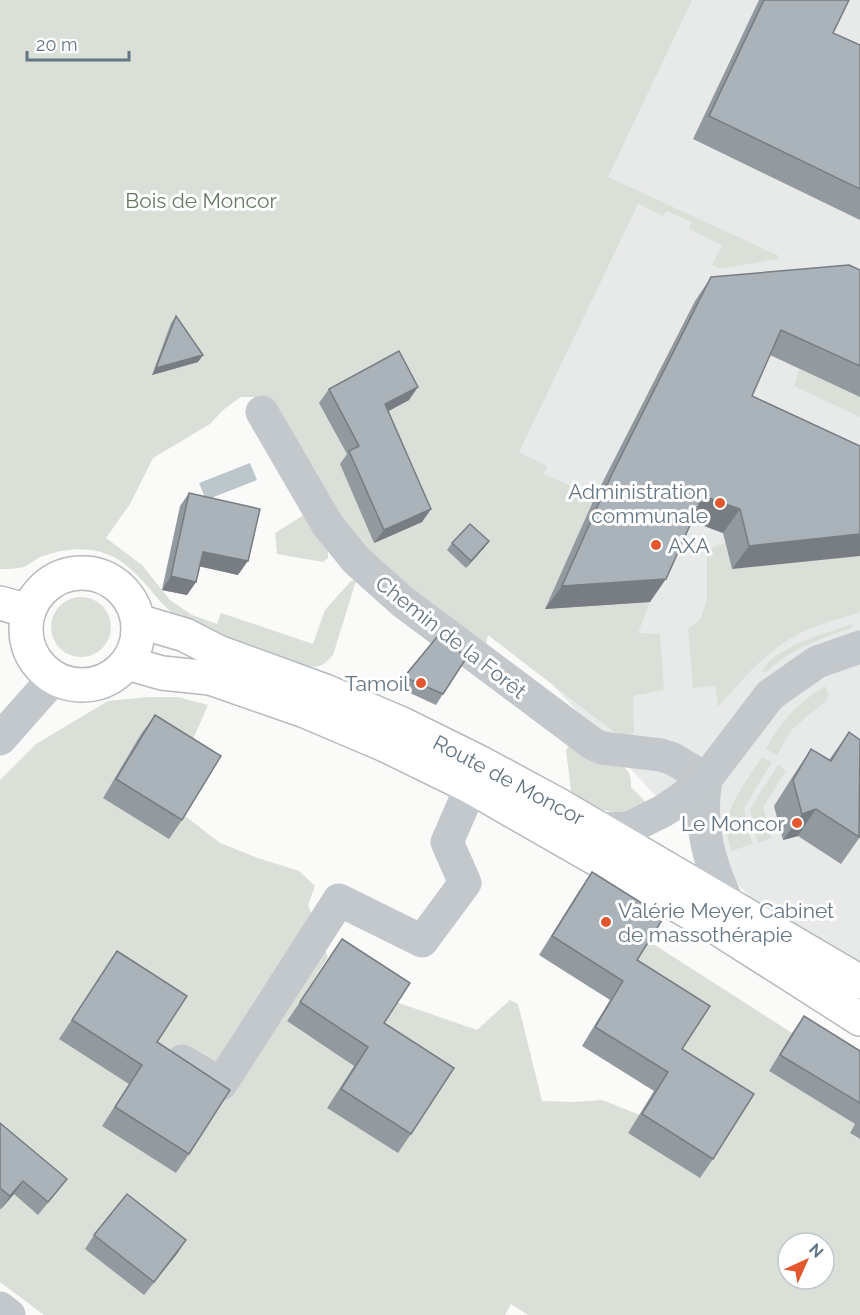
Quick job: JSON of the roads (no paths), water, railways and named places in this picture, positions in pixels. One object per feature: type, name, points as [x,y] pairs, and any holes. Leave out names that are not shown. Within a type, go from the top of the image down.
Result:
[{"type":"main road","points":[[84,573],[111,581],[131,602],[138,621],[133,652],[127,663],[112,677],[98,683],[68,684],[54,678],[39,665],[30,649],[26,630],[14,607],[35,599],[44,588],[56,580],[84,573]]},
{"type":"main road","name":"Route de Moncor","points":[[138,621],[185,635],[218,652],[325,691],[402,724],[490,768],[600,829],[860,982]]},
{"type":"main road","name":"Route de Moncor","points":[[127,663],[162,673],[210,678],[305,711],[385,745],[471,787],[711,925],[860,1019]]},
{"type":"street","name":"Chemin de la Forêt","points":[[262,412],[340,543],[374,578],[403,602],[593,744],[602,748],[660,755],[673,759],[706,779]]},
{"type":"street","points":[[600,829],[629,828],[663,812],[706,779],[770,695],[818,662],[860,648]]},
{"type":"street","points":[[0,739],[54,678]]},
{"type":"street","points":[[706,779],[702,805],[706,843],[713,871],[728,904]]},
{"type":"street","name":"Route de Moncor","points":[[172,1055],[221,1084],[339,900],[422,940],[465,883],[447,842],[471,787]]},
{"type":"street","points":[[0,1308],[9,1315]]},
{"type":"place","name":"Administration communale","points":[[720,503]]},
{"type":"place","name":"AXA","points":[[656,545]]},
{"type":"place","name":"Tamoil","points":[[421,683]]},
{"type":"place","name":"Le Moncor","points":[[797,823]]},
{"type":"place","name":"Valérie Meyer, Cabinet de massothérapie","points":[[606,922]]},
{"type":"park label","name":"Bois de Moncor","points":[[201,200]]}]
